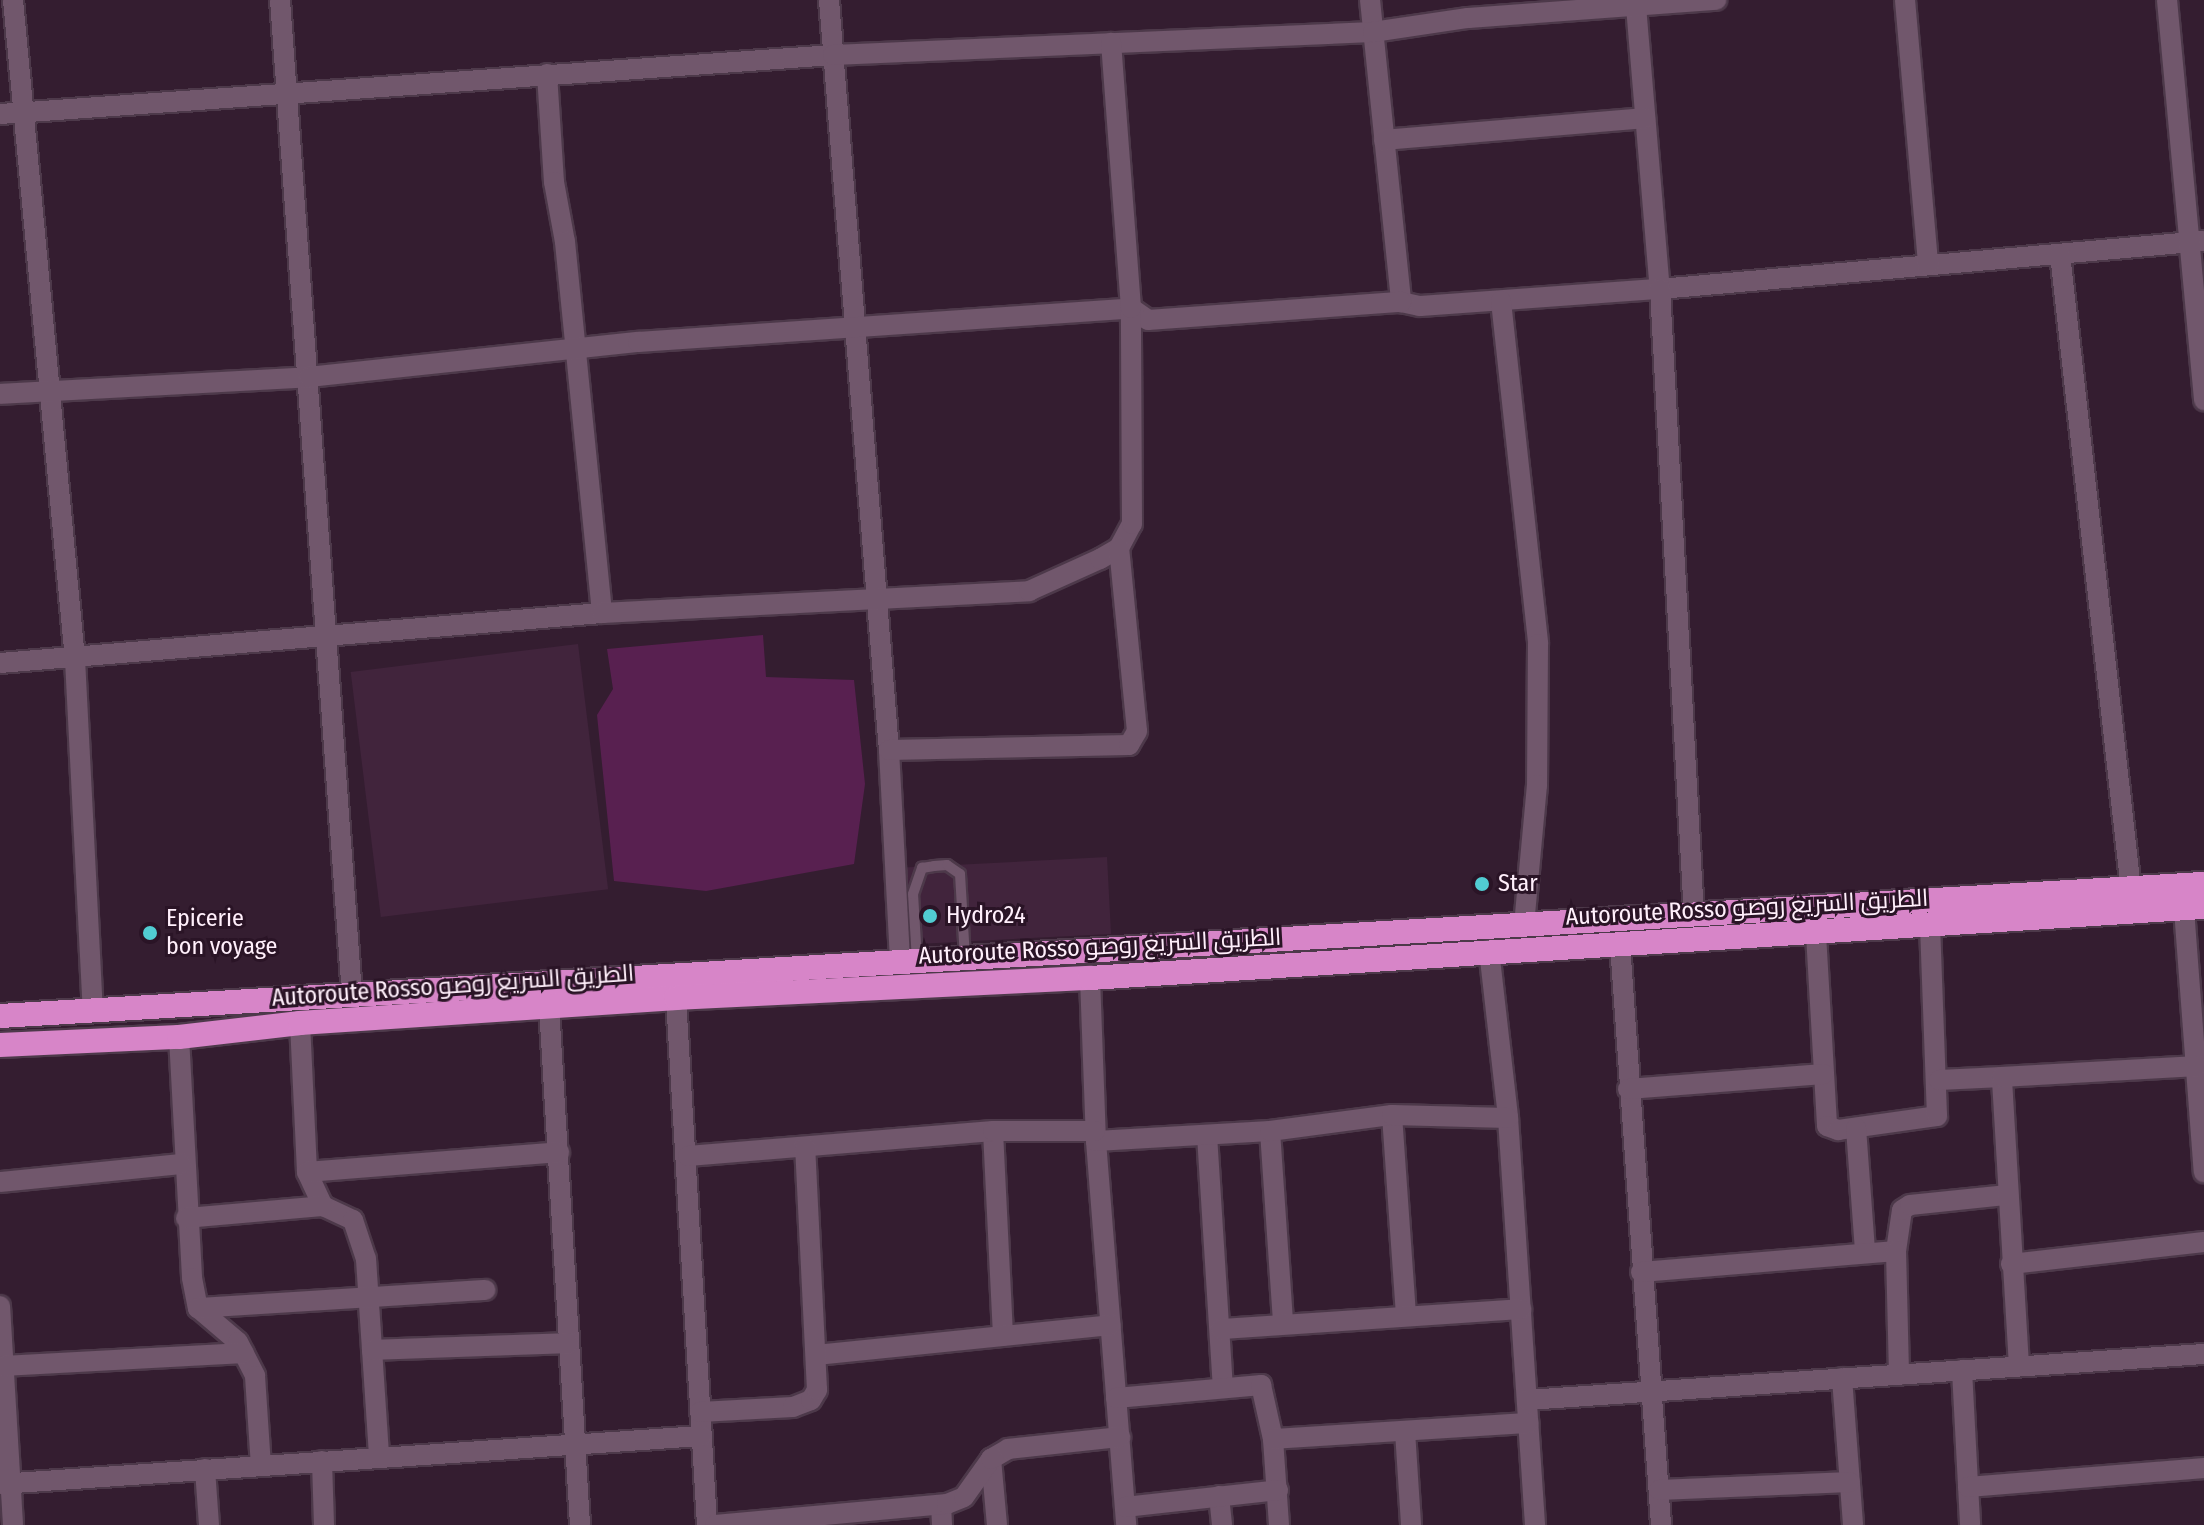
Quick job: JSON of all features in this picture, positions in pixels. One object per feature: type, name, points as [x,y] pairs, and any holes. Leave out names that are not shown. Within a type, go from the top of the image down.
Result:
[{"type":"highway","name":"Autoroute Rosso الطريق السريع روصو","points":[[0,1016],[2204,884]]},
{"type":"highway","name":"Autoroute Rosso الطريق السريع روصو","points":[[0,1045],[179,1037],[300,1023],[676,998],[1090,978],[1489,950],[1816,934],[2194,908]]},
{"type":"highway","points":[[142,1039],[145,1007]]},
{"type":"street","points":[[13,0],[21,113],[75,659],[93,1011]]},
{"type":"street","points":[[280,0],[352,994]]},
{"type":"street","points":[[829,0],[876,597],[909,962]]},
{"type":"street","points":[[1370,0],[1401,302]]},
{"type":"street","points":[[0,114],[287,90],[833,55],[1373,32],[1468,18],[1716,0]]},
{"type":"street","points":[[1905,0],[1928,265]]},
{"type":"street","points":[[2167,0],[2196,242],[2204,410]]},
{"type":"street","points":[[1636,6],[1660,289],[1694,916]]},
{"type":"street","points":[[889,750],[1129,745],[1137,731],[1119,548],[1132,524],[1131,308],[1111,43]]},
{"type":"street","points":[[547,74],[554,182],[576,349],[602,613]]},
{"type":"street","points":[[1384,140],[1645,118]]},
{"type":"street","points":[[0,394],[309,377],[576,349],[1131,308],[1148,320],[1401,302],[1420,306],[1501,301],[2196,242]]},
{"type":"street","points":[[2060,254],[2131,890]]},
{"type":"street","points":[[1501,301],[1538,644],[1537,785],[1524,925]]},
{"type":"street","points":[[0,663],[327,639],[602,613],[1029,591],[1119,548]]},
{"type":"street","points":[[2194,908],[2197,1066],[2204,1172]]},
{"type":"street","points":[[1816,934],[1829,1130],[1932,1120],[1939,1112],[1930,926]]},
{"type":"street","points":[[1620,944],[1649,1392],[1661,1525]]},
{"type":"street","points":[[1489,950],[1508,1118],[1535,1525]]},
{"type":"street","points":[[1090,978],[1095,1136],[1126,1516],[1219,1496],[1278,1490]]},
{"type":"street","points":[[676,998],[688,1156],[707,1525]]},
{"type":"street","points":[[549,1006],[580,1525]]},
{"type":"street","points":[[300,1023],[307,1172],[323,1206]]},
{"type":"street","points":[[179,1037],[181,1164],[198,1308],[224,1327],[244,1353],[259,1401],[261,1466]]},
{"type":"street","points":[[1939,1080],[2197,1066]]},
{"type":"street","points":[[1628,1089],[1823,1074]]},
{"type":"street","points":[[2002,1077],[2019,1366]]},
{"type":"street","points":[[688,1156],[993,1131],[1095,1136],[1207,1135],[1270,1131],[1392,1115],[1508,1118]]},
{"type":"street","points":[[1392,1115],[1406,1316]]},
{"type":"street","points":[[1856,1128],[1865,1251]]},
{"type":"street","points":[[993,1131],[1003,1336]]},
{"type":"street","points":[[1270,1131],[1283,1324]]},
{"type":"street","points":[[1207,1135],[1223,1386]]},
{"type":"street","points":[[700,1412],[793,1407],[811,1400],[819,1379],[805,1147]]},
{"type":"street","points":[[307,1172],[559,1152]]},
{"type":"street","points":[[0,1182],[181,1164]]},
{"type":"street","points":[[1899,1375],[1896,1251],[1902,1210],[1910,1205],[2007,1195]]},
{"type":"street","points":[[186,1218],[323,1206],[353,1220],[366,1259],[379,1457]]},
{"type":"street","points":[[2011,1264],[2204,1242]]},
{"type":"street","points":[[1641,1272],[1865,1251],[1896,1251]]},
{"type":"street","points":[[198,1308],[485,1290]]},
{"type":"street","points":[[0,1306],[5,1483],[13,1525]]},
{"type":"street","points":[[1221,1329],[1521,1309]]},
{"type":"street","points":[[816,1355],[1110,1325]]},
{"type":"street","points":[[372,1350],[569,1343]]},
{"type":"street","points":[[4,1366],[244,1353]]},
{"type":"street","points":[[1527,1400],[2204,1354]]},
{"type":"street","points":[[1962,1370],[1970,1525]]},
{"type":"street","points":[[1842,1378],[1853,1525]]},
{"type":"street","points":[[1116,1398],[1223,1386],[1265,1388],[1273,1439],[1279,1525]]},
{"type":"street","points":[[1273,1439],[1529,1423]]},
{"type":"street","points":[[1405,1431],[1411,1525]]},
{"type":"street","points":[[5,1483],[701,1436]]},
{"type":"street","points":[[715,1525],[942,1515],[964,1497],[991,1459],[1031,1444],[1120,1437]]},
{"type":"street","points":[[991,1459],[997,1525]]},
{"type":"street","points":[[322,1461],[324,1525]]},
{"type":"street","points":[[1968,1487],[2204,1468]]},
{"type":"street","points":[[205,1469],[209,1525]]},
{"type":"street","points":[[1659,1490],[1850,1482]]},
{"type":"street","points":[[1219,1496],[1222,1525]]},
{"type":"lane","points":[[909,962],[916,878],[922,868],[947,865],[960,874],[965,959]]},
{"type":"shaded area","points":[[763,635],[766,677],[854,680],[865,784],[854,864],[706,891],[614,881],[597,715],[613,689],[607,649]]},
{"type":"shaded area","points":[[578,644],[608,889],[381,917],[351,672]]},
{"type":"shaded area","points":[[1107,857],[1111,934],[908,945],[904,868]]},
{"type":"place","name":"Star","points":[[1482,884]]},
{"type":"place","name":"Hydro24","points":[[930,916]]},
{"type":"place","name":"Epicerie bon voyage","points":[[150,933]]}]
